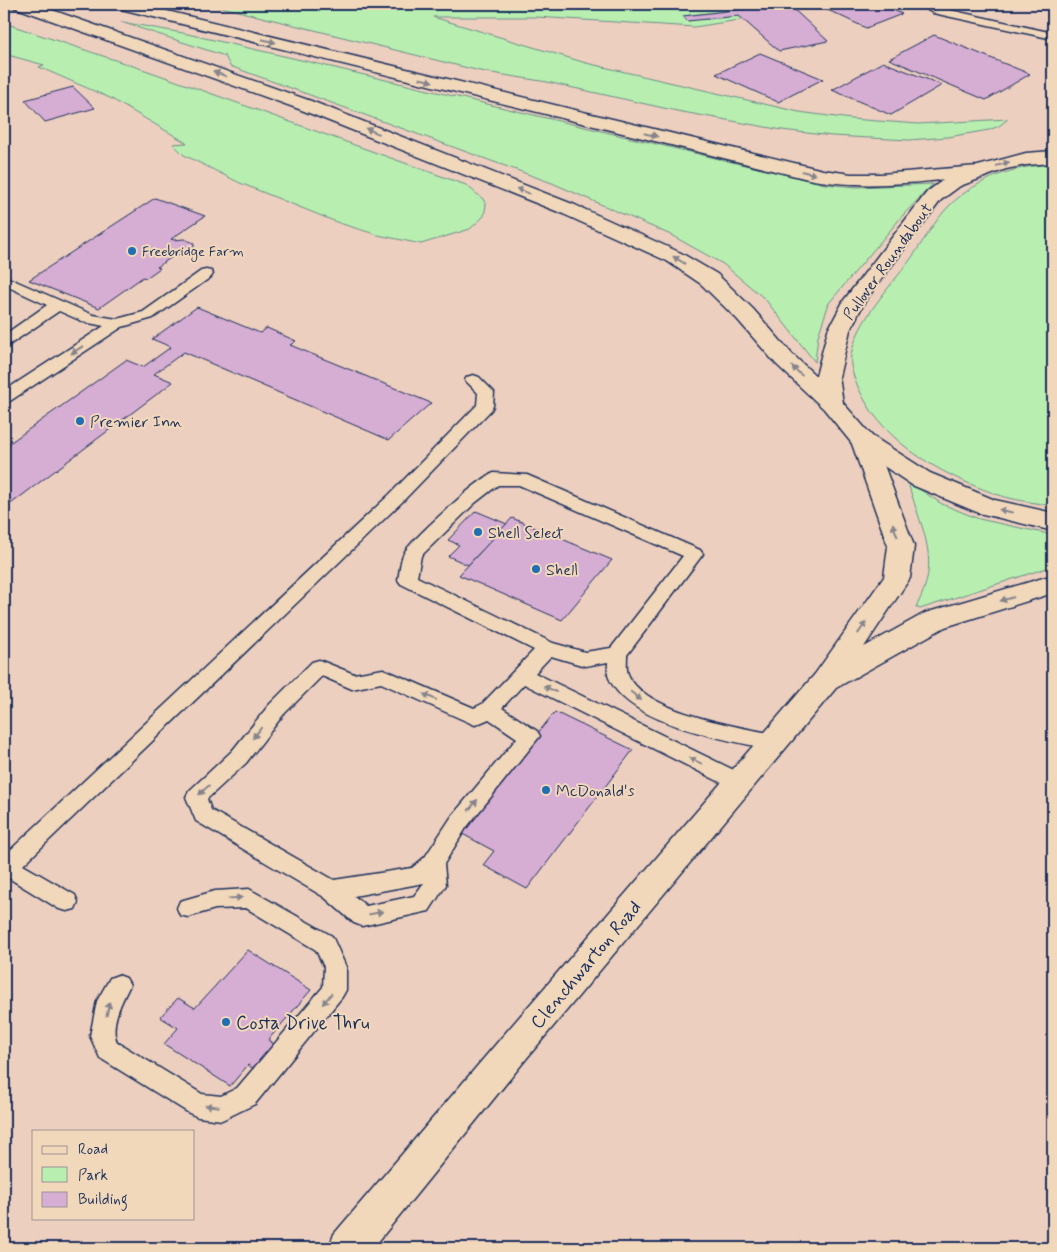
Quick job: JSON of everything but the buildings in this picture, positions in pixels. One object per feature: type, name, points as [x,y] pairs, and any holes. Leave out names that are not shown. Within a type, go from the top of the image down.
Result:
[{"type":"main road","points":[[20,4],[305,105],[568,209],[674,257],[709,279],[745,314],[784,359],[832,404]]},
{"type":"main road","points":[[119,4],[743,158],[836,179],[899,179],[951,172],[981,172]]},
{"type":"main road","points":[[1026,159],[1053,150]]},
{"type":"main road","name":"Pullover Roundabout","points":[[1053,157],[1026,159],[981,172],[953,182],[934,196],[855,300],[839,330],[827,377],[832,404],[863,442],[921,479],[988,507],[1053,522]]},
{"type":"main road","name":"Clenchwarton Road","points":[[348,1248],[824,682],[897,578],[901,546],[863,442]]},
{"type":"main road","name":"Clenchwarton Road","points":[[824,682],[934,620],[1053,584]]},
{"type":"lane","points":[[923,4],[937,11],[1053,36]]},
{"type":"lane","points":[[4,398],[117,324],[148,315],[206,274]]},
{"type":"lane","points":[[4,280],[59,304],[89,320],[117,324]]},
{"type":"lane","points":[[4,342],[59,304]]},
{"type":"lane","points":[[67,902],[6,867],[396,498],[485,406],[486,392],[473,380]]},
{"type":"lane","points":[[617,654],[584,658],[546,648],[407,580],[412,554],[469,499],[494,479],[521,479],[694,554],[617,654],[618,676],[634,696],[667,714],[716,730],[774,742]]},
{"type":"lane","points":[[482,713],[522,676],[546,648]]},
{"type":"lane","points":[[332,890],[418,876],[433,863],[459,822],[530,736],[482,713],[384,676],[352,682],[319,667],[276,710],[239,757],[196,797],[203,815],[332,890],[362,916],[421,904],[435,885],[433,863]]},
{"type":"lane","points":[[522,676],[740,782]]},
{"type":"lane","points":[[118,984],[110,1001],[102,1036],[108,1050],[198,1105],[222,1108],[246,1096],[334,990],[335,967],[324,943],[249,898],[215,900],[188,908]]},
{"type":"green space","points":[[209,4],[767,4],[769,6],[683,16],[688,21],[771,6],[771,15],[694,27],[536,17],[433,17],[586,63],[799,112],[851,119],[918,124],[1008,119],[999,126],[989,130],[948,137],[909,140],[832,136],[782,130],[677,111],[547,82],[480,71]]},
{"type":"green space","points":[[121,22],[183,33],[314,63],[825,184],[856,187],[933,184],[903,215],[829,303],[818,336],[815,362],[765,299],[723,264],[671,235],[552,183],[230,66],[225,56]]},
{"type":"green space","points":[[4,23],[151,72],[466,185],[483,199],[486,205],[484,216],[470,229],[421,244],[378,235],[339,223],[240,183],[184,155],[173,144],[187,143],[110,98],[39,67],[44,65],[4,54]]},
{"type":"green space","points":[[1053,164],[1053,506],[1005,497],[962,481],[921,458],[902,444],[871,411],[856,383],[851,355],[854,342],[867,317],[910,260],[939,217],[950,205],[973,187],[998,175],[1025,167]]},
{"type":"green space","points":[[913,485],[942,504],[979,519],[1053,535],[1053,566],[920,609],[916,607],[924,590],[929,560],[924,532],[909,486]]},
{"type":"place","name":"Freebridge Farm","points":[[132,251]]},
{"type":"place","name":"Premier Inn","points":[[80,421]]},
{"type":"place","name":"Shell Select","points":[[478,532]]},
{"type":"place","name":"Shell","points":[[536,569]]},
{"type":"place","name":"McDonald's","points":[[546,790]]},
{"type":"place","name":"Costa Drive Thru","points":[[226,1022]]}]
